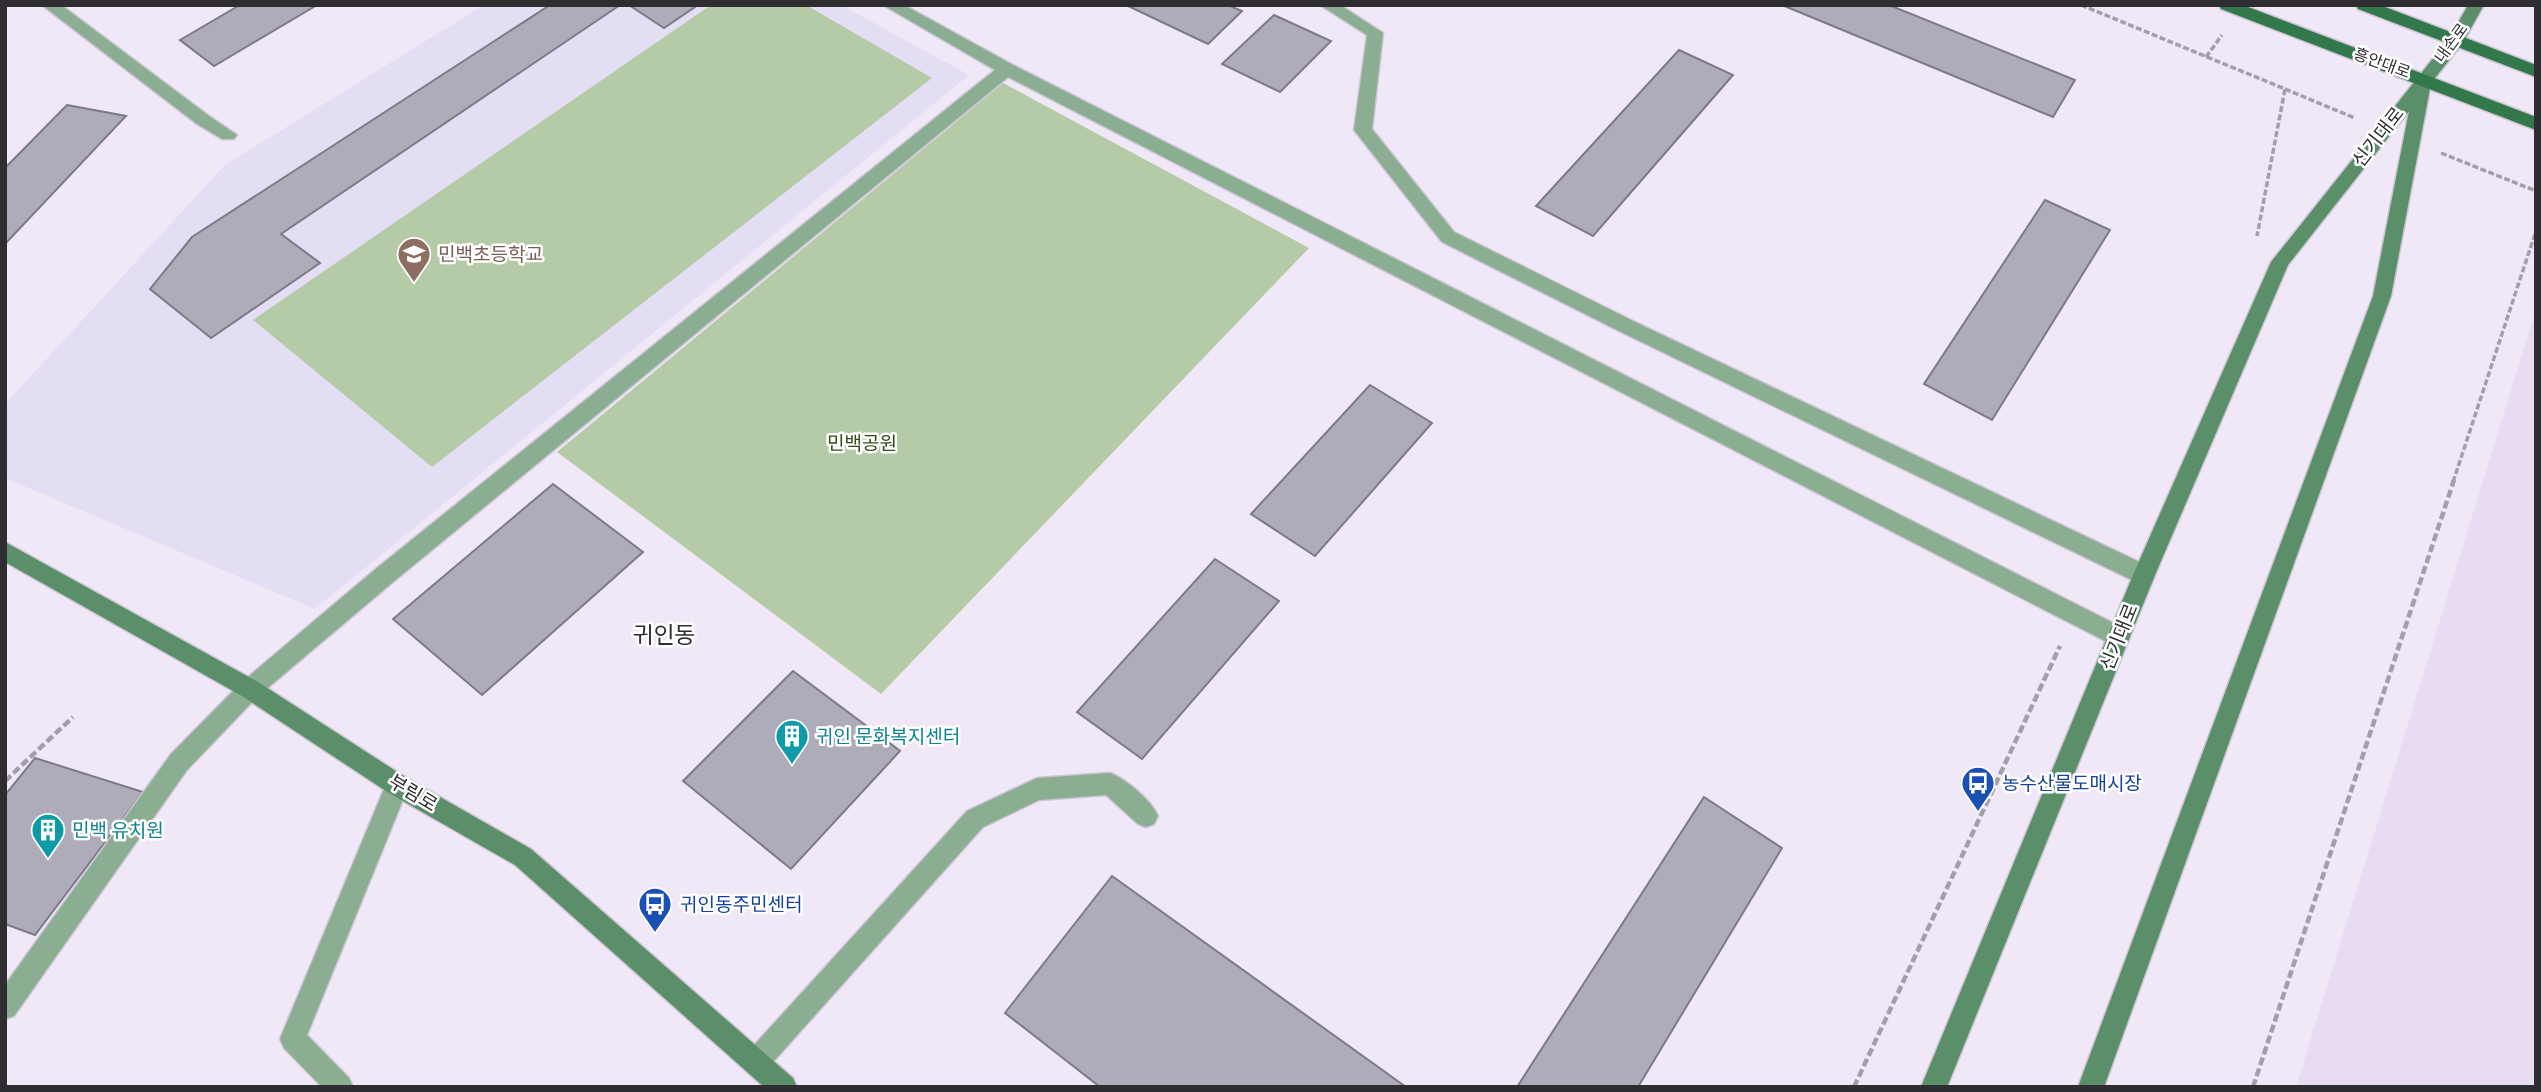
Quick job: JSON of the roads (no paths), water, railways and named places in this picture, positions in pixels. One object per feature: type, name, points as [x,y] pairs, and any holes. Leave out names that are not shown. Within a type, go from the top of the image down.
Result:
[{"type":"main road","name":"흥안대로","points":[[2227,5],[2536,124]]},
{"type":"main road","points":[[2364,5],[2536,71]]},
{"type":"street","points":[[50,5],[203,120],[228,135]]},
{"type":"street","points":[[891,5],[1006,69],[2119,637]]},
{"type":"street","points":[[1328,5],[1375,33],[1363,130],[1448,237],[1636,331],[2144,575]]},
{"type":"street","name":"내손로","points":[[2424,79],[2456,40],[2476,5]]},
{"type":"street","points":[[5,1007],[179,762],[250,689],[1006,69]]},
{"type":"street","name":"신기대로","points":[[1934,1087],[2144,575],[2280,262],[2424,79]]},
{"type":"street","name":"신기대로","points":[[2091,1087],[2382,296],[2424,79]]},
{"type":"street","name":"부림로","points":[[5,551],[250,689],[397,785],[523,857],[784,1087]]},
{"type":"street","points":[[755,1062],[975,819],[1037,789],[1110,784],[1146,816]]},
{"type":"street","points":[[340,1087],[293,1039],[397,785]]},
{"type":"place","name":"민백초등학교","points":[[414,284]]},
{"type":"place","name":"귀인 문화복지센터","points":[[792,766]]},
{"type":"place","name":"농수산물도매시장","points":[[1978,813]]},
{"type":"place","name":"민백 유치원","points":[[48,860]]},
{"type":"place","name":"귀인동주민센터","points":[[655,934]]},
{"type":"district","name":"귀인동","points":[[664,635]]},
{"type":"park label","name":"민백공원","points":[[862,443]]}]
